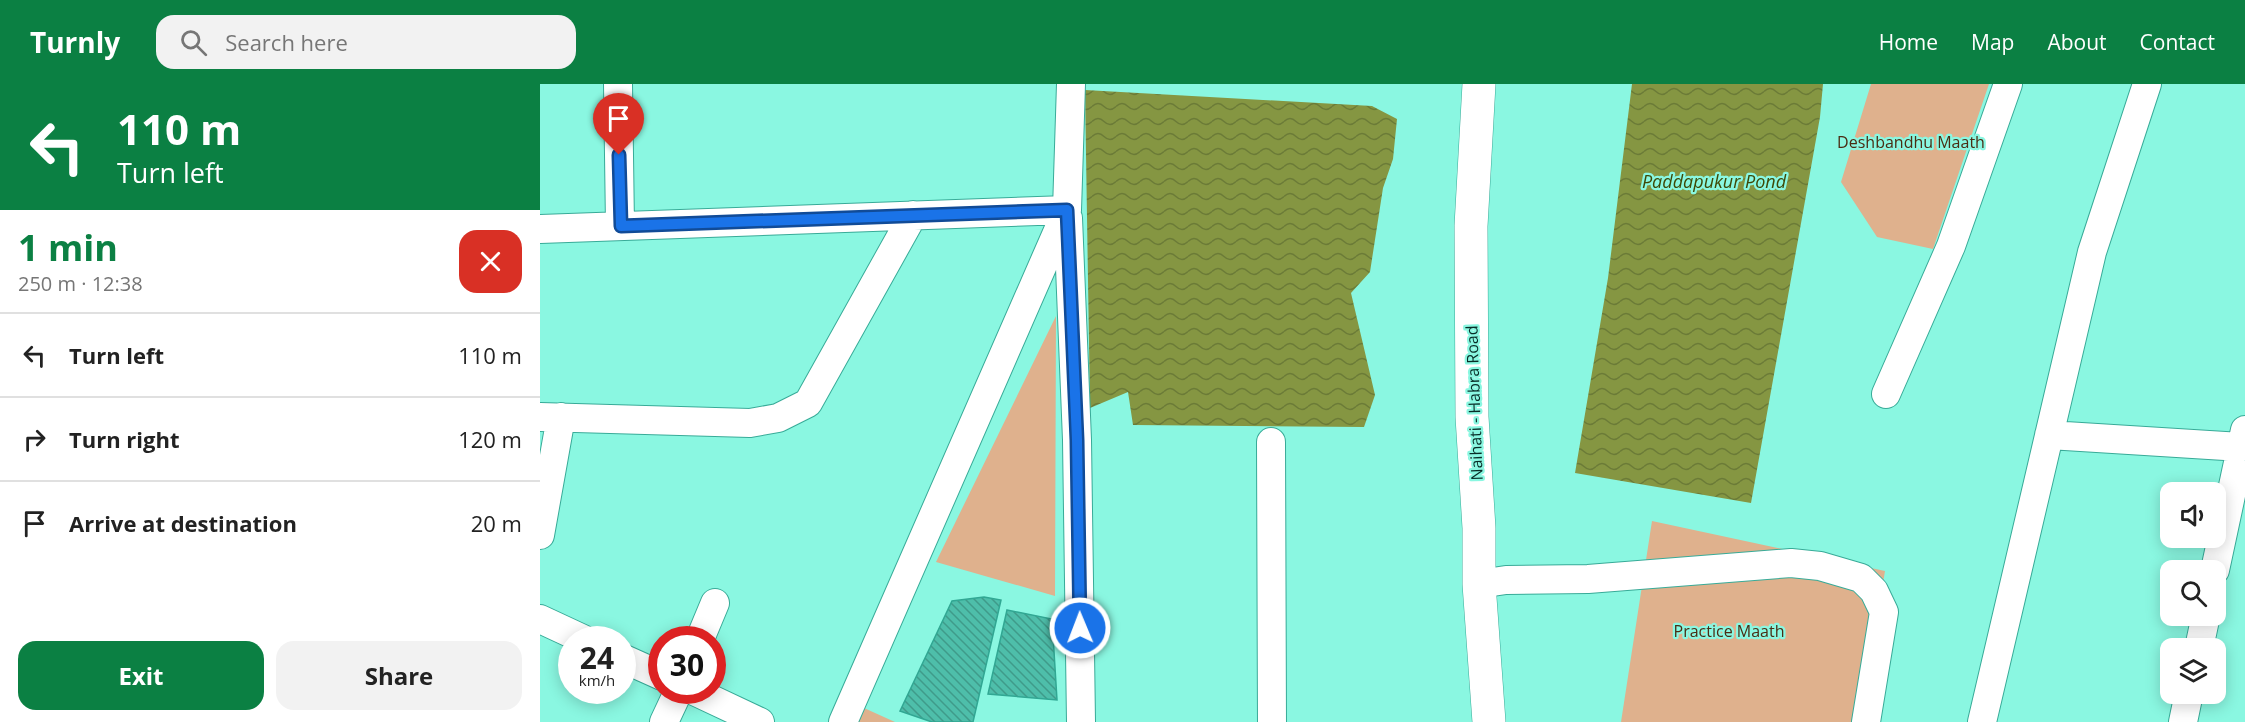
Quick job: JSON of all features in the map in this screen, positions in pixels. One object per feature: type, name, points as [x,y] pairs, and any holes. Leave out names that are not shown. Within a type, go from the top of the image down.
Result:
[{"type":"main road","name":"Naihati - Habra Road","points":[[1479,84],[1471,226],[1472,417],[1479,528],[1479,584],[1489,722]]},
{"type":"street","points":[[618,84],[621,226]]},
{"type":"street","points":[[1071,84],[1067,210],[1077,440],[1081,722]]},
{"type":"street","points":[[1886,394],[1951,246],[2008,84]]},
{"type":"street","points":[[1982,722],[2092,252],[2147,84]]},
{"type":"street","points":[[540,229],[1067,210]]},
{"type":"street","points":[[843,722],[1067,210]]},
{"type":"street","points":[[540,535],[550,417],[750,423],[778,418],[808,403],[913,216]]},
{"type":"street","points":[[2049,435],[2243,438],[2217,560]]},
{"type":"street","points":[[1271,442],[1272,722]]},
{"type":"street","points":[[1479,584],[1506,580],[1588,579],[1791,563],[1820,566],[1860,578],[1874,591],[1884,612],[1866,722]]},
{"type":"street","points":[[705,626],[715,603]]},
{"type":"street","points":[[540,619],[558,627]]},
{"type":"street","points":[[664,722],[672,704]]},
{"type":"street","points":[[722,704],[760,722]]},
{"type":"street","points":[[2183,722],[2187,704]]},
{"type":"green space","name":"Deshbandhu Maath","points":[[1871,84],[1989,84],[1933,249],[1877,237],[1841,182]]},
{"type":"green space","points":[[1056,316],[1055,596],[936,562]]},
{"type":"green space","name":"Practice Maath","points":[[1652,521],[1885,571],[1860,722],[1621,722]]},
{"type":"green space","points":[[864,708],[895,722],[857,722]]},
{"type":"water","name":"Paddapukur Pond","points":[[1632,84],[1823,84],[1820,117],[1751,503],[1575,473],[1608,278]]},
{"type":"water","points":[[1085,90],[1372,106],[1397,119],[1393,159],[1383,188],[1370,272],[1351,293],[1375,395],[1364,427],[1133,425],[1128,392],[1090,408]]},
{"type":"building","points":[[984,597],[1001,600],[973,722],[932,722],[900,711],[952,601]]},
{"type":"building","points":[[1007,610],[1052,619],[1057,700],[988,694]]},
{"type":"route","points":[[619,155],[621,226],[1067,210],[1077,440],[1080,628]]}]
